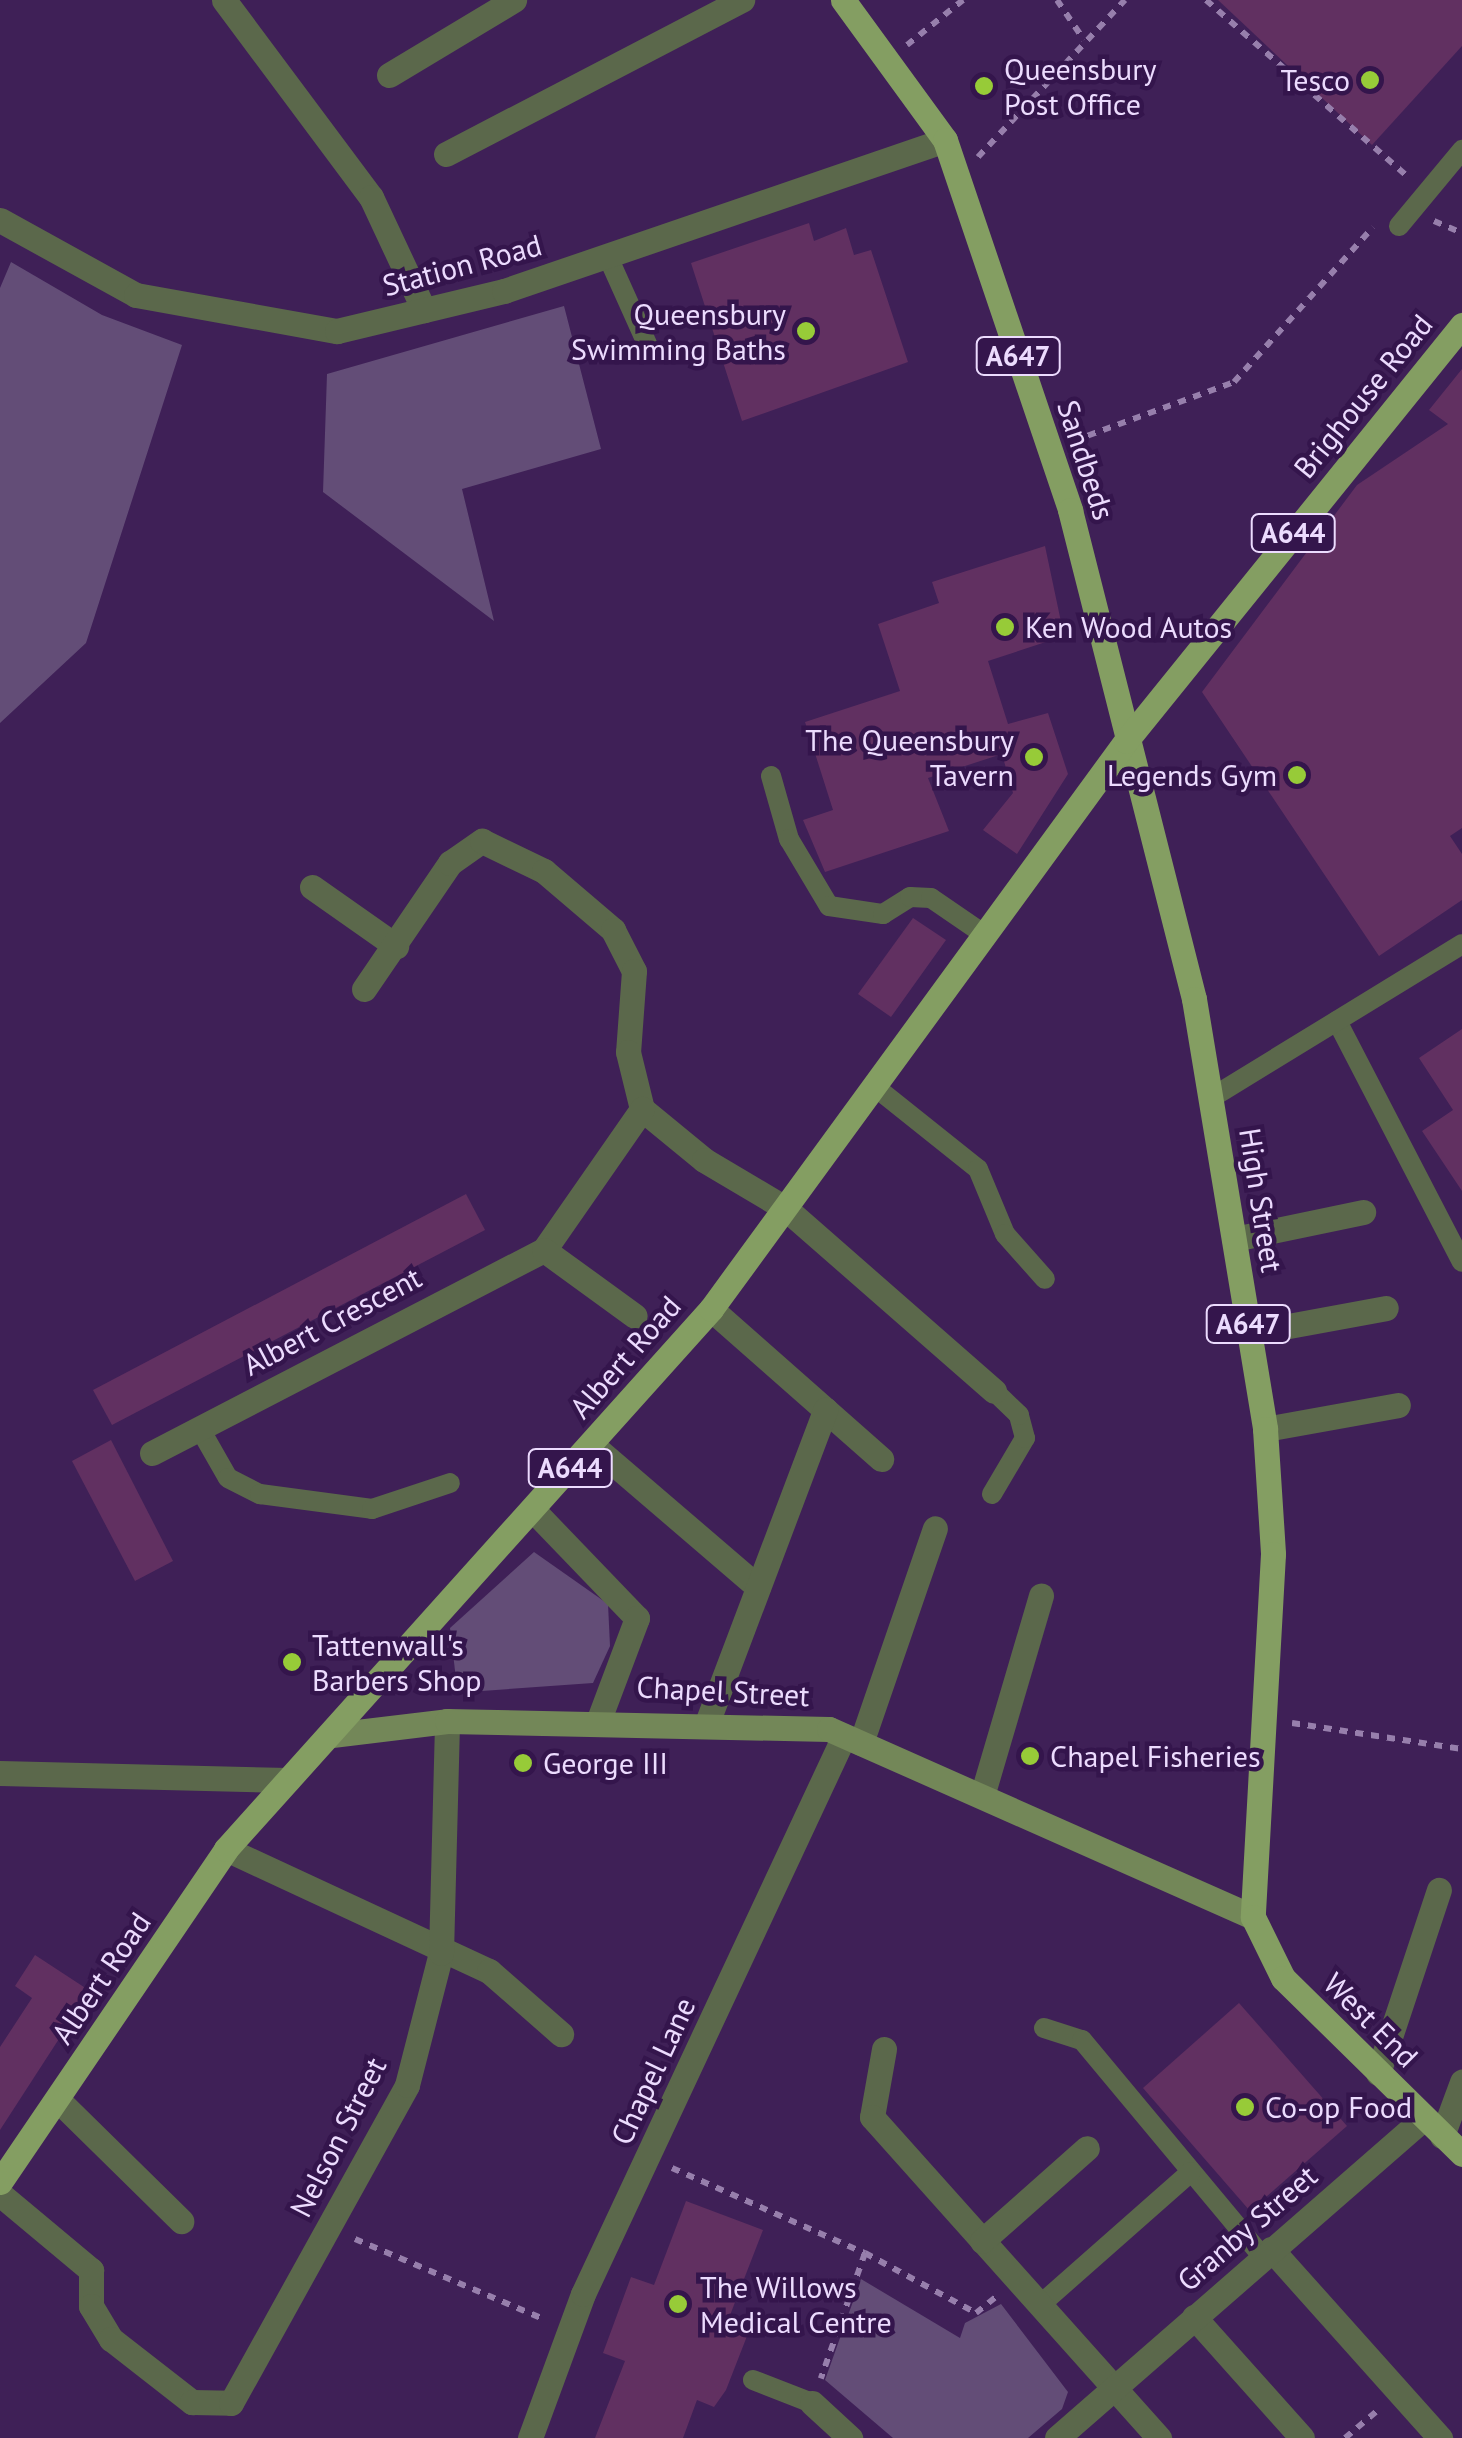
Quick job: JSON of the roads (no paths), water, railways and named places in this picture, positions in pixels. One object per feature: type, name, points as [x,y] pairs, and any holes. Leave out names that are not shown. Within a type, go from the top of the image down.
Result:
[{"type":"main road","name":"Sandbeds","points":[[844,0],[945,140],[1049,448],[1126,741]]},
{"type":"main road","name":"Brighouse Road","points":[[1126,741],[1462,326]]},
{"type":"main road","name":"Albert Road","points":[[0,2182],[226,1849],[332,1736],[711,1309],[1126,741]]},
{"type":"main road","name":"High Street","points":[[1126,741],[1211,1098],[1266,1428],[1266,1720],[1253,1917]]},
{"type":"main road","name":"West End","points":[[1253,1917],[1283,1978],[1462,2154]]},
{"type":"street","points":[[224,0],[371,197],[424,310]]},
{"type":"street","points":[[389,74],[514,0]]},
{"type":"street","points":[[446,154],[742,0]]},
{"type":"street","name":"Station Road","points":[[0,220],[136,296],[337,332],[608,257],[945,140]]},
{"type":"street","points":[[364,989],[450,863],[482,842],[544,871],[613,930],[634,971],[628,1052],[642,1109],[704,1160],[785,1208],[994,1391]]},
{"type":"street","points":[[312,888],[396,946]]},
{"type":"street","name":"Albert Crescent","points":[[152,1453],[544,1250],[642,1109]]},
{"type":"street","points":[[1234,1239],[1363,1212]]},
{"type":"street","points":[[544,1250],[635,1316]]},
{"type":"street","points":[[1250,1333],[1386,1308]]},
{"type":"street","points":[[711,1309],[880,1459]]},
{"type":"street","points":[[1266,1428],[1398,1406]]},
{"type":"street","points":[[708,1723],[825,1410]]},
{"type":"street","points":[[591,1444],[758,1587]]},
{"type":"street","points":[[533,1510],[638,1618],[599,1719]]},
{"type":"street","name":"Chapel Lane","points":[[530,2438],[570,2330],[648,2158],[853,1739],[935,1528]]},
{"type":"street","points":[[982,1796],[1041,1596]]},
{"type":"street","name":"Chapel Street","points":[[332,1736],[447,1721],[599,1719],[708,1723],[853,1739],[1253,1917]]},
{"type":"street","name":"Nelson Street","points":[[0,2194],[91,2270],[91,2306],[110,2338],[192,2402],[231,2403],[408,2085],[441,1953],[447,1721]]},
{"type":"street","points":[[0,1773],[288,1780]]},
{"type":"street","points":[[226,1849],[441,1953],[490,1970],[561,2034]]},
{"type":"street","points":[[1378,2073],[1439,1890]]},
{"type":"street","points":[[884,2049],[872,2116],[1159,2438]]},
{"type":"street","points":[[1433,2127],[1462,2082]]},
{"type":"street","points":[[58,2100],[181,2221]]},
{"type":"street","name":"Granby Street","points":[[1058,2438],[1267,2252],[1433,2127]]},
{"type":"street","points":[[982,2241],[1087,2148]]},
{"type":"street","points":[[1267,2252],[1440,2438]]},
{"type":"street","points":[[1194,2317],[1302,2438]]},
{"type":"street","points":[[812,2403],[850,2438]]},
{"type":"lane","points":[[1392,220],[1462,150]]},
{"type":"lane","points":[[608,257],[648,346]]},
{"type":"lane","points":[[771,776],[789,839],[830,906],[884,914],[910,897],[931,898],[985,934]]},
{"type":"lane","points":[[1211,1098],[1462,944]]},
{"type":"lane","points":[[1337,1020],[1462,1262]]},
{"type":"lane","points":[[874,1086],[978,1169],[1005,1234],[1045,1279]]},
{"type":"lane","points":[[992,1494],[1026,1429],[994,1391]]},
{"type":"lane","points":[[200,1430],[228,1478],[260,1494],[372,1509],[450,1483]]},
{"type":"lane","points":[[1044,2028],[1082,2040],[1191,2172],[1267,2252]]},
{"type":"lane","points":[[1040,2305],[1191,2172]]},
{"type":"lane","points":[[753,2380],[812,2403]]},
{"type":"place","name":"Tesco","points":[[1370,80]]},
{"type":"place","name":"Queensbury Post Office","points":[[984,86]]},
{"type":"place","name":"Queensbury Swimming Baths","points":[[806,331]]},
{"type":"place","name":"Ken Wood Autos","points":[[1005,627]]},
{"type":"place","name":"The Queensbury Tavern","points":[[1034,757]]},
{"type":"place","name":"Legends Gym","points":[[1297,775]]},
{"type":"place","name":"Tattenwall's Barbers Shop","points":[[292,1662]]},
{"type":"place","name":"Chapel Fisheries","points":[[1030,1756]]},
{"type":"place","name":"George III","points":[[523,1763]]},
{"type":"place","name":"Co-op Food","points":[[1245,2107]]},
{"type":"place","name":"The Willows Medical Centre","points":[[678,2304]]}]
